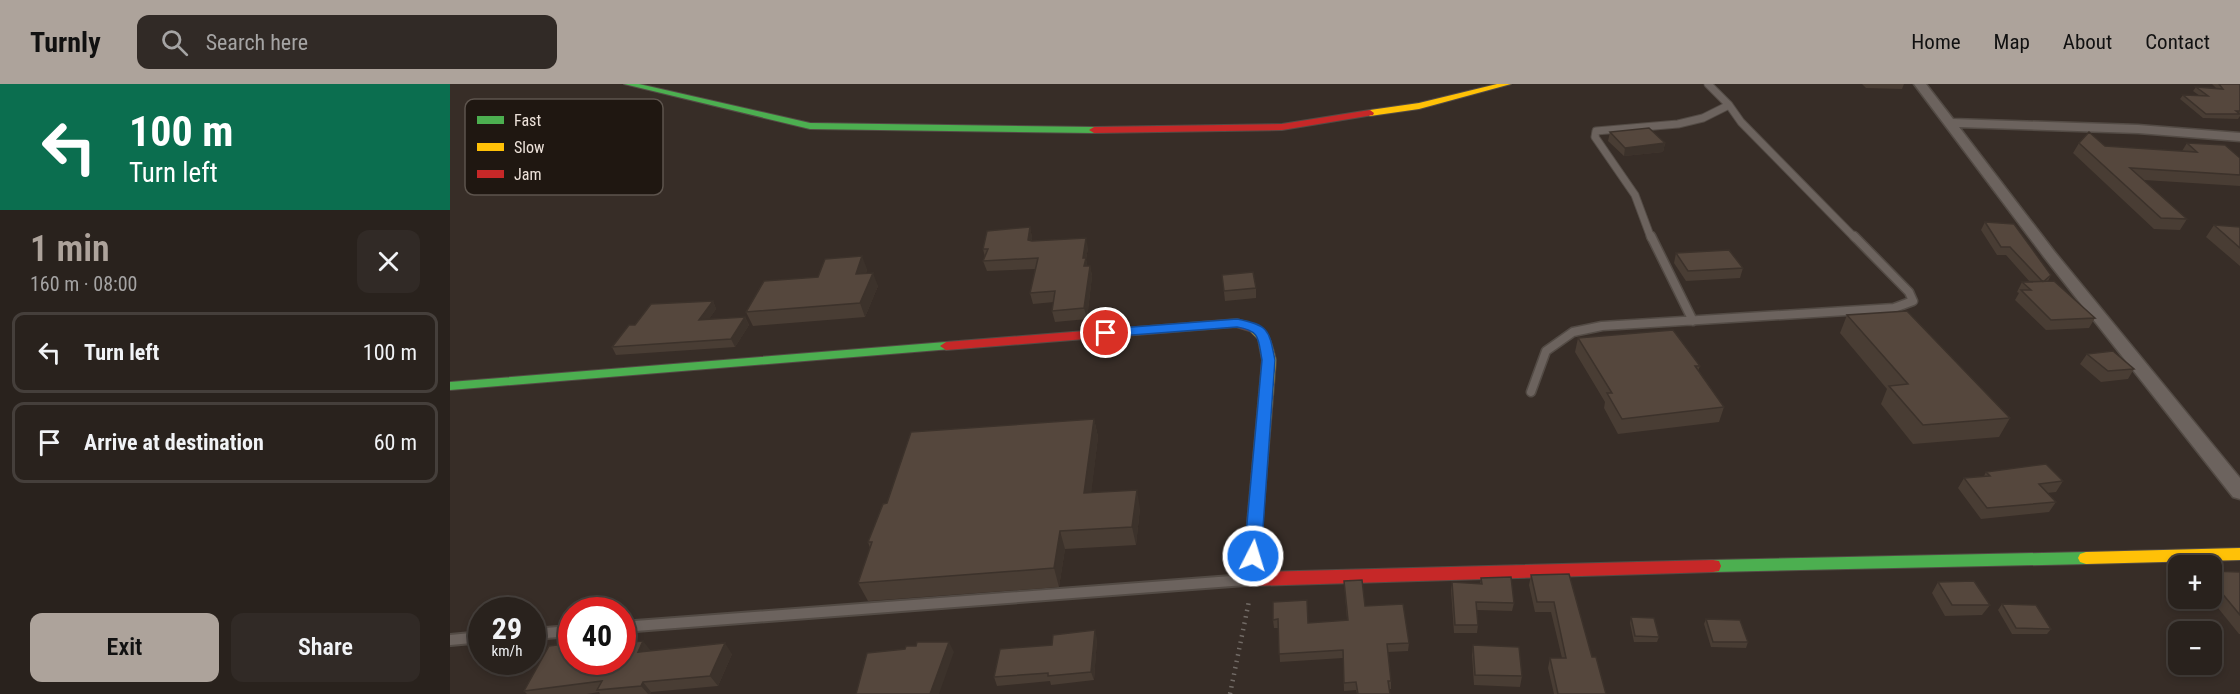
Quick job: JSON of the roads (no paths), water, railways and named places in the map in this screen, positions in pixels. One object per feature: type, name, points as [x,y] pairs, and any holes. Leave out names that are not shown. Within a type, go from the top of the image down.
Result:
[{"type":"street","points":[[628,84],[810,126],[1059,130],[1282,127],[1419,106],[1507,84]]},
{"type":"street","points":[[1920,84],[2049,254],[2240,492]]},
{"type":"street","points":[[1950,123],[2138,129],[2240,137]]},
{"type":"street","points":[[450,386],[1237,323],[1255,326],[1263,334],[1269,360],[1250,579],[2240,554]]},
{"type":"lane","points":[[1531,392],[1546,351],[1573,332],[1602,326],[1894,308],[1913,302],[1909,292],[1741,122],[1729,105],[1708,84]]},
{"type":"lane","points":[[1693,321],[1655,248],[1635,195],[1595,137],[1596,131],[1686,123],[1704,118],[1729,105]]},
{"type":"lane","points":[[636,626],[1250,579]]},
{"type":"lane","points":[[450,640],[468,639]]}]
